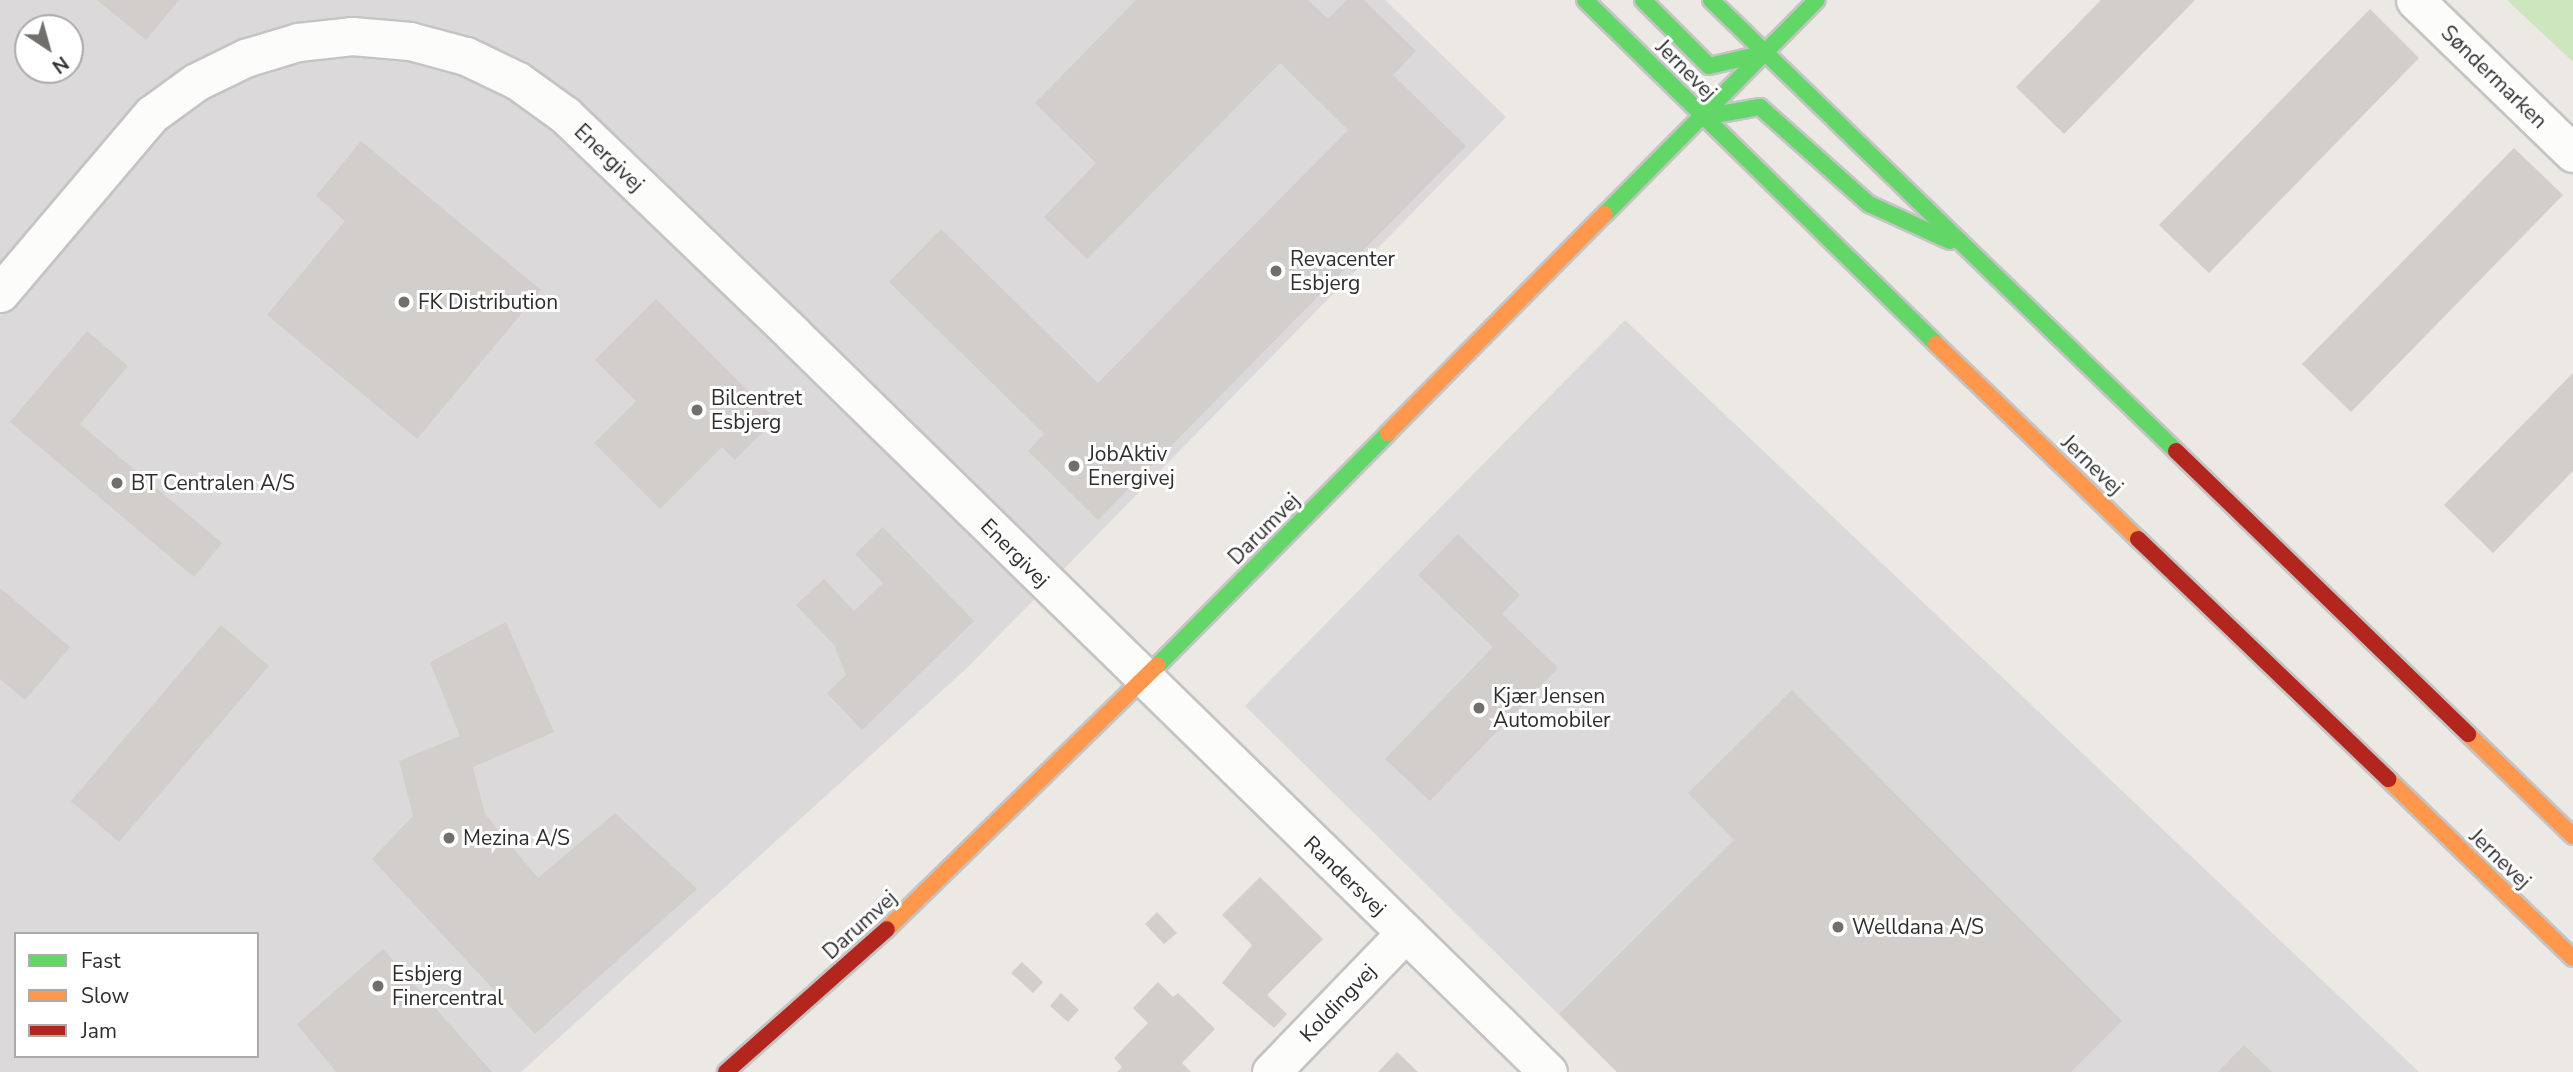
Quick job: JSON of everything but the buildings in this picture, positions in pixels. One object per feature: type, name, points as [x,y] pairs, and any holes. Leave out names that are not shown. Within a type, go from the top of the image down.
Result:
[{"type":"main road","name":"Jernevej","points":[[1585,0],[2573,958]]},
{"type":"main road","points":[[1643,0],[1709,66],[1766,53]]},
{"type":"main road","points":[[1711,0],[1974,252],[2573,836]]},
{"type":"main road","name":"Darumvej","points":[[726,1072],[890,927],[1144,680],[1816,0]]},
{"type":"main road","points":[[1703,117],[1760,107],[1869,204],[1974,252]]},
{"type":"street","name":"Søndermarken","points":[[2415,0],[2573,153]]},
{"type":"street","name":"Energivej","points":[[0,293],[152,114],[196,82],[245,58],[298,42],[352,36],[410,41],[466,56],[518,81],[565,115],[1144,680]]},
{"type":"street","name":"Randersvej","points":[[1144,680],[1548,1072]]},
{"type":"street","name":"Koldingvej","points":[[1271,1072],[1405,933]]},
{"type":"shaded area","points":[[0,0],[1385,0],[1506,117],[967,668],[521,1072],[0,1072]]},
{"type":"shaded area","points":[[1625,320],[2419,1072],[1617,1072],[1245,706]]},
{"type":"green space","points":[[2507,0],[2573,0],[2573,62]]},
{"type":"traffic: fast","points":[[1585,0],[1936,344]]},
{"type":"traffic: fast","points":[[1643,0],[1709,66],[1766,53]]},
{"type":"traffic: fast","points":[[1711,0],[2176,451]]},
{"type":"traffic: fast","points":[[1605,214],[1817,0]]},
{"type":"traffic: fast","points":[[1703,117],[1760,107],[1869,204],[1950,241]]},
{"type":"traffic: fast","points":[[1158,665],[1388,433]]},
{"type":"traffic: slow","points":[[1388,433],[1605,214]]},
{"type":"traffic: slow","points":[[1936,344],[2138,539]]},
{"type":"traffic: slow","points":[[887,929],[1158,665]]},
{"type":"traffic: slow","points":[[2468,734],[2573,836]]},
{"type":"traffic: slow","points":[[2388,779],[2573,958]]},
{"type":"traffic: jam","points":[[2176,451],[2468,734]]},
{"type":"traffic: jam","points":[[2138,539],[2388,779]]},
{"type":"traffic: jam","points":[[726,1072],[887,929]]},
{"type":"place","name":"Revacenter Esbjerg","points":[[1276,271]]},
{"type":"place","name":"FK Distribution","points":[[404,302]]},
{"type":"place","name":"Bilcentret Esbjerg","points":[[697,410]]},
{"type":"place","name":"JobAktiv Energivej","points":[[1074,466]]},
{"type":"place","name":"BT Centralen A/S","points":[[117,483]]},
{"type":"place","name":"Kjær Jensen Automobiler","points":[[1479,708]]},
{"type":"place","name":"Mezina A/S","points":[[449,838]]},
{"type":"place","name":"Welldana A/S","points":[[1838,927]]},
{"type":"place","name":"Esbjerg Finercentral","points":[[378,986]]}]
